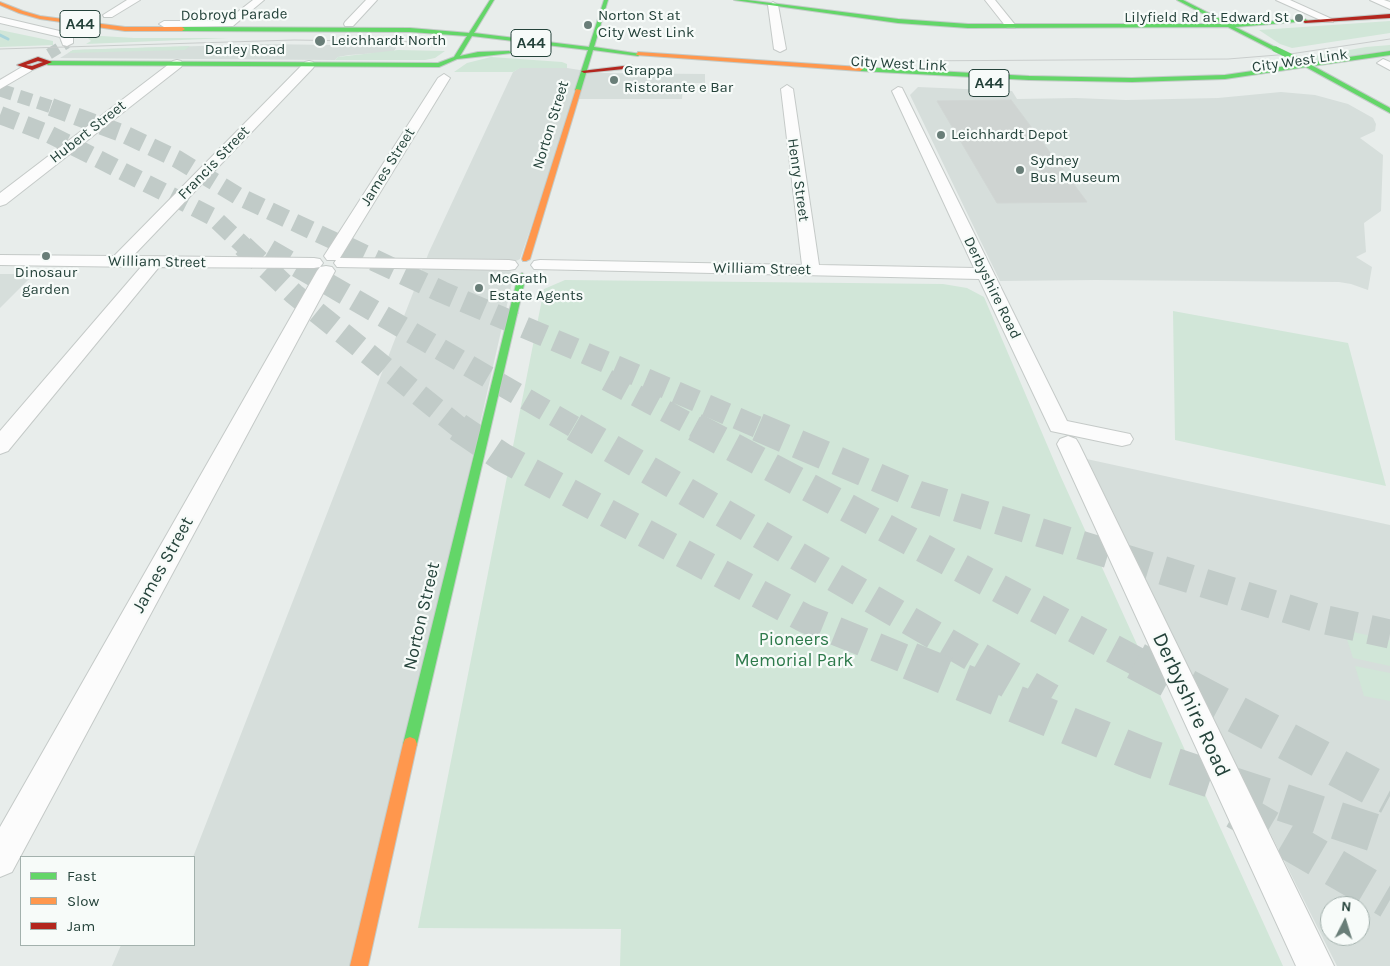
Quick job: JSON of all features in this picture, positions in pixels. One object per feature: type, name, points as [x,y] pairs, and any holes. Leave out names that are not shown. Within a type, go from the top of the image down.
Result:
[{"type":"main road","points":[[443,71],[456,58],[492,0]]},
{"type":"main road","name":"Norton Street","points":[[533,262],[584,71],[606,0]]},
{"type":"main road","points":[[736,0],[931,24],[1012,26],[1232,26],[1390,16]]},
{"type":"main road","points":[[1179,0],[1298,60],[1306,74]]},
{"type":"main road","name":"Dobroyd Parade","points":[[0,2],[40,18],[125,29],[386,29],[468,39]]},
{"type":"main road","name":"Dobroyd Parade","points":[[0,12],[57,26],[115,33],[181,35],[365,34],[468,39]]},
{"type":"main road","points":[[386,29],[411,26],[455,26],[479,22]]},
{"type":"main road","name":"City West Link","points":[[468,39],[667,65],[879,78],[1116,88],[1218,86],[1388,61]]},
{"type":"main road","name":"City West Link","points":[[468,39],[537,53],[651,56],[814,67],[1100,80],[1324,74],[1388,61]]},
{"type":"main road","points":[[456,58],[486,53],[519,54]]},
{"type":"main road","name":"Darley Road","points":[[7,65],[24,66],[46,59],[177,64],[430,66],[443,71]]},
{"type":"main road","points":[[584,71],[601,68],[667,65]]},
{"type":"main road","points":[[1324,74],[1390,111]]},
{"type":"main road","points":[[516,260],[533,262],[539,269],[534,273],[515,270],[516,260]]},
{"type":"main road","name":"Norton Street","points":[[359,966],[423,688],[515,270]]},
{"type":"street","points":[[108,15],[134,0]]},
{"type":"street","points":[[164,24],[229,24],[259,0]]},
{"type":"street","points":[[349,24],[372,0]]},
{"type":"street","points":[[990,0],[1012,26]]},
{"type":"street","points":[[1281,0],[1329,20]]},
{"type":"street","points":[[1375,0],[1390,6]]},
{"type":"street","points":[[773,5],[780,49]]},
{"type":"street","points":[[0,20],[64,35],[67,38],[67,43]]},
{"type":"street","name":"Hubert Street","points":[[0,201],[177,64]]},
{"type":"street","name":"Francis Street","points":[[119,262],[309,65]]},
{"type":"street","points":[[0,85],[24,66]]},
{"type":"street","name":"James Street","points":[[0,860],[329,263],[443,71]]},
{"type":"street","name":"Henry Street","points":[[787,89],[811,270]]},
{"type":"street","name":"Derbyshire Road","points":[[898,91],[984,274],[1000,302],[1059,426],[1122,439]]},
{"type":"street","name":"William Street","points":[[0,260],[329,263],[515,270]]},
{"type":"street","points":[[0,446],[154,262]]},
{"type":"street","name":"William Street","points":[[533,262],[984,274]]},
{"type":"street","name":"Derbyshire Road","points":[[1068,444],[1315,966]]},
{"type":"shaded area","points":[[264,44],[395,46],[396,48],[393,52],[349,55],[338,57],[335,60],[60,58],[73,50]]},
{"type":"shaded area","points":[[519,68],[567,68],[599,73],[705,74],[705,83],[683,83],[682,99],[575,99],[520,259],[510,264],[507,269],[514,274],[357,966],[112,966],[121,946],[195,946],[195,856],[193,856],[429,252],[513,72]]},
{"type":"shaded area","points":[[918,87],[1012,91],[1017,99],[1076,98],[1126,100],[1218,98],[1281,92],[1315,95],[1348,104],[1373,118],[1376,124],[1375,131],[1360,138],[1383,155],[1381,211],[1364,223],[1366,252],[1356,257],[1372,267],[1368,290],[1339,282],[1000,281],[910,95]]},
{"type":"shaded area","points":[[0,274],[34,274],[0,308]]},
{"type":"shaded area","points":[[1082,458],[1390,525],[1390,966],[1337,966],[1327,946],[1370,946],[1370,896],[1320,896],[1320,932]]},
{"type":"green space","points":[[1390,21],[1390,33],[1292,48],[1280,44],[1259,30]]},
{"type":"green space","points":[[0,30],[53,41],[53,45],[0,47]]},
{"type":"green space","points":[[85,35],[134,38],[229,38],[86,44],[91,41]]},
{"type":"green space","points":[[1390,45],[1390,50],[1320,61],[1309,57],[1366,47]]},
{"type":"green space","points":[[190,46],[185,50],[68,53],[73,50]]},
{"type":"green space","points":[[398,50],[445,51],[435,58],[425,60],[335,60],[338,57]]},
{"type":"green space","points":[[491,57],[562,62],[567,64],[567,68],[520,68],[513,72],[454,72],[467,63]]},
{"type":"green space","name":"Pioneers Memorial Park","points":[[565,280],[943,284],[967,288],[984,297],[1060,475],[1283,966],[620,966],[621,929],[418,928],[544,289]]},
{"type":"green space","points":[[1173,311],[1348,343],[1386,486],[1175,440]]},
{"type":"green space","points":[[1344,630],[1390,640],[1390,666],[1353,658]]},
{"type":"green space","points":[[1355,666],[1390,673],[1390,701],[1364,696]]},
{"type":"building","name":"Sydney Bus Museum","points":[[1011,100],[1087,202],[997,203],[937,101]]},
{"type":"waterway","points":[[0,35],[8,39]]},
{"type":"tunnel","points":[[49,54],[67,43]]},
{"type":"tunnel","points":[[0,90],[55,108]]},
{"type":"tunnel","points":[[51,107],[124,134],[177,159],[238,196],[347,247]]},
{"type":"tunnel","points":[[0,115],[47,133],[213,217],[245,247]]},
{"type":"tunnel","points":[[243,246],[294,294],[460,428]]},
{"type":"tunnel","points":[[344,246],[442,292],[760,428]]},
{"type":"tunnel","points":[[269,250],[576,428]]},
{"type":"tunnel","points":[[607,380],[697,428]]},
{"type":"tunnel","points":[[458,427],[502,457],[806,619],[913,662]]},
{"type":"tunnel","points":[[574,427],[981,662]]},
{"type":"tunnel","points":[[695,427],[1138,662]]},
{"type":"tunnel","points":[[758,427],[918,495],[1317,618],[1390,634]]},
{"type":"tunnel","points":[[910,661],[1148,758],[1390,838]]},
{"type":"tunnel","points":[[978,661],[1049,702]]},
{"type":"tunnel","points":[[1136,661],[1390,796]]},
{"type":"tunnel","points":[[1236,810],[1390,900]]},
{"type":"tram line","points":[[904,61],[1228,59],[1290,54],[1390,39]]},
{"type":"tram line","points":[[0,49],[294,40],[427,42]]},
{"type":"traffic: fast","points":[[48,63],[439,65],[456,58],[492,0]]},
{"type":"traffic: fast","points":[[578,90],[606,0]]},
{"type":"traffic: fast","points":[[736,0],[898,21],[968,26],[1220,26],[1305,21]]},
{"type":"traffic: fast","points":[[1179,0],[1275,49]]},
{"type":"traffic: fast","points":[[182,29],[410,30],[458,33],[638,54]]},
{"type":"traffic: fast","points":[[1275,49],[1298,60]]},
{"type":"traffic: fast","points":[[456,58],[478,54],[509,53]]},
{"type":"traffic: fast","points":[[860,69],[1029,78],[1132,80],[1225,77],[1390,53]]},
{"type":"traffic: fast","points":[[1298,60],[1390,111]]},
{"type":"traffic: fast","points":[[410,744],[522,276]]},
{"type":"traffic: slow","points":[[0,3],[21,12],[40,17],[125,29],[182,29]]},
{"type":"traffic: slow","points":[[638,54],[860,69]]},
{"type":"traffic: slow","points":[[526,259],[578,90]]},
{"type":"traffic: slow","points":[[359,966],[410,744]]},
{"type":"traffic: jam","points":[[1305,21],[1390,16]]},
{"type":"traffic: jam","points":[[38,59],[49,62],[32,68],[20,65],[38,59]]},
{"type":"traffic: jam","points":[[584,71],[632,67]]},
{"type":"place","name":"Lilyfield Rd at Edward St","points":[[1299,18]]},
{"type":"place","name":"Norton St at City West Link","points":[[588,25]]},
{"type":"place","name":"Leichhardt North","points":[[320,41]]},
{"type":"place","name":"Grappa Ristorante e Bar","points":[[614,80]]},
{"type":"place","name":"Leichhardt Depot","points":[[941,135]]},
{"type":"place","name":"Sydney Bus Museum","points":[[1020,170]]},
{"type":"place","name":"Dinosaur garden","points":[[46,256]]},
{"type":"place","name":"McGrath Estate Agents","points":[[479,288]]}]
